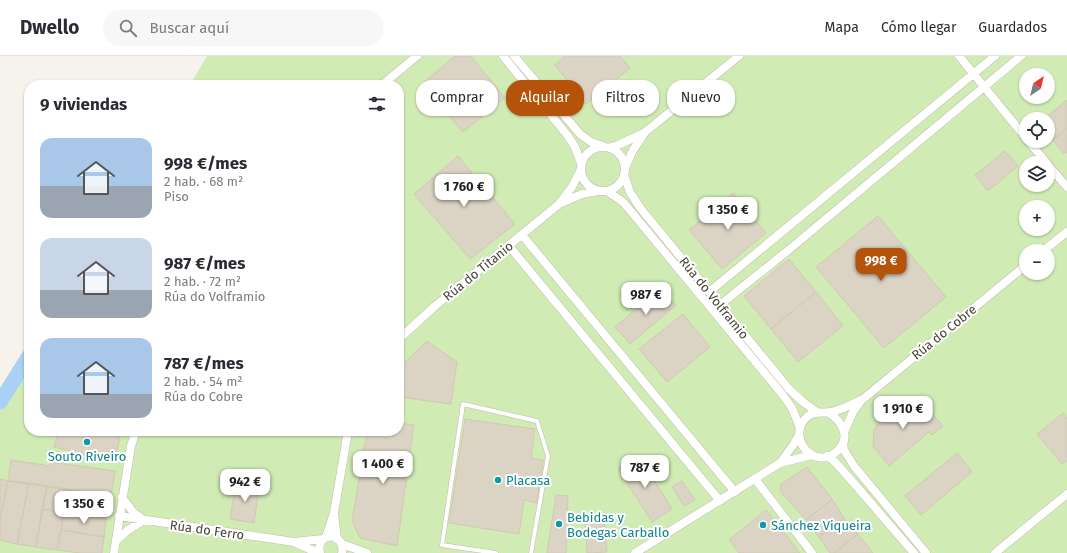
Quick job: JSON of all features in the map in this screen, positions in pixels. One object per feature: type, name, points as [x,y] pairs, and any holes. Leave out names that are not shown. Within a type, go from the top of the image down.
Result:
[{"type":"street","points":[[388,80],[417,56]]},
{"type":"street","points":[[503,56],[568,136],[575,147],[582,177],[586,184],[591,188],[602,191]]},
{"type":"street","points":[[514,56],[580,134],[591,142],[618,152],[622,158],[625,170]]},
{"type":"street","points":[[559,204],[572,187],[584,157],[589,151],[595,147],[618,145],[644,133],[739,56]]},
{"type":"street","points":[[959,56],[1019,130]]},
{"type":"street","points":[[709,292],[995,56]]},
{"type":"street","points":[[720,305],[797,243],[1021,56]]},
{"type":"street","points":[[559,204],[582,194],[614,188],[620,183],[633,150],[644,133]]},
{"type":"street","points":[[1034,148],[1040,156]]},
{"type":"street","name":"Rúa do Volframio","points":[[625,170],[630,192],[641,209],[795,396],[817,412]]},
{"type":"street","points":[[1055,173],[1067,187]]},
{"type":"street","name":"Rúa do Volframio","points":[[602,191],[623,202],[782,394],[792,408],[799,431]]},
{"type":"street","name":"Rúa do Titanio","points":[[404,334],[434,307],[559,204]]},
{"type":"street","points":[[1052,244],[1067,232]]},
{"type":"street","points":[[522,235],[734,492]]},
{"type":"street","points":[[509,246],[720,501]]},
{"type":"street","name":"Rúa do Cobre","points":[[863,399],[1019,271]]},
{"type":"street","points":[[780,463],[794,444],[803,421],[809,415],[817,412],[829,413],[863,399]]},
{"type":"street","points":[[863,399],[853,412],[844,432],[843,443],[846,454],[854,466],[926,553]]},
{"type":"street","points":[[829,413],[837,418],[841,423],[844,432]]},
{"type":"street","points":[[799,431],[800,443],[804,450],[819,457],[833,454],[843,443]]},
{"type":"street","points":[[114,553],[131,446],[134,436]]},
{"type":"street","points":[[319,553],[318,548],[324,538],[334,513],[347,436]]},
{"type":"street","points":[[635,553],[780,463],[812,455]]},
{"type":"street","points":[[827,456],[834,461],[852,481],[914,553]]},
{"type":"street","points":[[755,479],[812,553]]},
{"type":"street","points":[[995,553],[1067,494]]},
{"type":"street","points":[[116,541],[128,530],[144,520],[133,512],[122,498]]},
{"type":"street","points":[[334,513],[340,545],[365,553]]},
{"type":"street","name":"Rúa do Ferro","points":[[120,516],[294,542],[319,553]]},
{"type":"street","name":"Rúa do Ferro","points":[[294,542],[331,536],[340,545]]},
{"type":"lane","points":[[496,553],[442,546],[463,404],[537,421],[548,456],[531,553]]},
{"type":"green space","points":[[207,56],[1067,56],[1067,553],[0,553],[0,409],[24,369],[24,436],[404,436],[404,80],[193,80]]},
{"type":"building","points":[[455,56],[471,56],[490,80],[427,80]]},
{"type":"building","points":[[565,56],[620,56],[630,68],[615,80],[592,80],[592,99],[586,104],[584,101],[584,80],[567,80],[555,65]]},
{"type":"building","points":[[498,89],[505,98],[498,104]]},
{"type":"building","points":[[1067,100],[1067,128],[1055,138],[1055,112],[1052,112]]},
{"type":"building","points":[[449,116],[483,116],[463,132]]},
{"type":"building","points":[[1067,128],[1067,152],[1064,154],[1055,143],[1055,138]]},
{"type":"building","points":[[1005,151],[1018,166],[988,191],[975,175]]},
{"type":"building","points":[[458,156],[515,224],[470,259],[414,194]]},
{"type":"building","points":[[733,193],[766,233],[722,269],[689,230]]},
{"type":"building","points":[[878,216],[946,297],[884,348],[816,267]]},
{"type":"building","points":[[789,259],[816,292],[771,329],[744,296]]},
{"type":"building","points":[[661,288],[676,305],[630,344],[615,327]]},
{"type":"building","points":[[816,292],[843,326],[798,362],[771,329]]},
{"type":"building","points":[[683,314],[710,347],[667,382],[639,349]]},
{"type":"building","points":[[427,341],[457,362],[451,404],[404,398],[404,363]]},
{"type":"building","points":[[906,398],[916,410],[924,404],[943,426],[932,435],[929,432],[889,466],[873,446],[874,430],[881,418]]},
{"type":"building","points":[[1063,413],[1067,418],[1067,461],[1062,464],[1037,434]]},
{"type":"building","name":"Placasa","points":[[465,419],[535,429],[531,458],[543,460],[537,503],[524,500],[519,534],[449,523]]},
{"type":"building","points":[[404,424],[414,425],[397,546],[360,538],[352,521],[366,436],[404,436]]},
{"type":"building","name":"Souto Riveiro","points":[[57,436],[120,437],[115,461],[54,447]]},
{"type":"building","points":[[957,453],[972,472],[921,515],[905,496]]},
{"type":"building","points":[[639,456],[672,509],[652,522],[618,469]]},
{"type":"building","points":[[11,460],[50,466],[51,462],[115,471],[111,496],[8,481]]},
{"type":"building","points":[[807,467],[832,499],[806,520],[780,491],[781,484]]},
{"type":"building","points":[[0,479],[8,481],[0,520]]},
{"type":"building","points":[[8,481],[29,483],[17,544],[0,540],[0,520]]},
{"type":"building","points":[[682,481],[695,500],[684,506],[672,487]]},
{"type":"building","points":[[29,483],[47,486],[36,547],[17,544]]},
{"type":"building","points":[[236,483],[259,487],[254,523],[230,519]]},
{"type":"building","points":[[47,486],[111,496],[106,519],[42,509]]},
{"type":"building","name":"Bebidas y Bodegas Carballo","points":[[556,495],[568,496],[566,553],[547,553]]},
{"type":"building","points":[[832,499],[844,518],[819,537],[806,520]]},
{"type":"building","points":[[42,509],[64,513],[57,550],[36,547]]},
{"type":"building","name":"Sánchez Viqueira","points":[[766,510],[800,553],[739,553],[729,540]]},
{"type":"building","points":[[64,513],[106,519],[104,537],[61,530]]},
{"type":"building","points":[[844,518],[858,534],[834,553],[830,553],[819,537]]},
{"type":"building","points":[[604,519],[607,552],[587,553],[585,521]]},
{"type":"building","points":[[61,530],[104,537],[102,553],[80,553],[57,550]]},
{"type":"building","points":[[858,534],[873,553],[834,553]]},
{"type":"waterway","points":[[0,402],[24,364]]},
{"type":"place","name":"Souto Riveiro","points":[[87,442]]},
{"type":"place","name":"Placasa","points":[[498,480]]},
{"type":"place","name":"Bebidas y Bodegas Carballo","points":[[559,524]]},
{"type":"place","name":"Sánchez Viqueira","points":[[763,525]]}]
